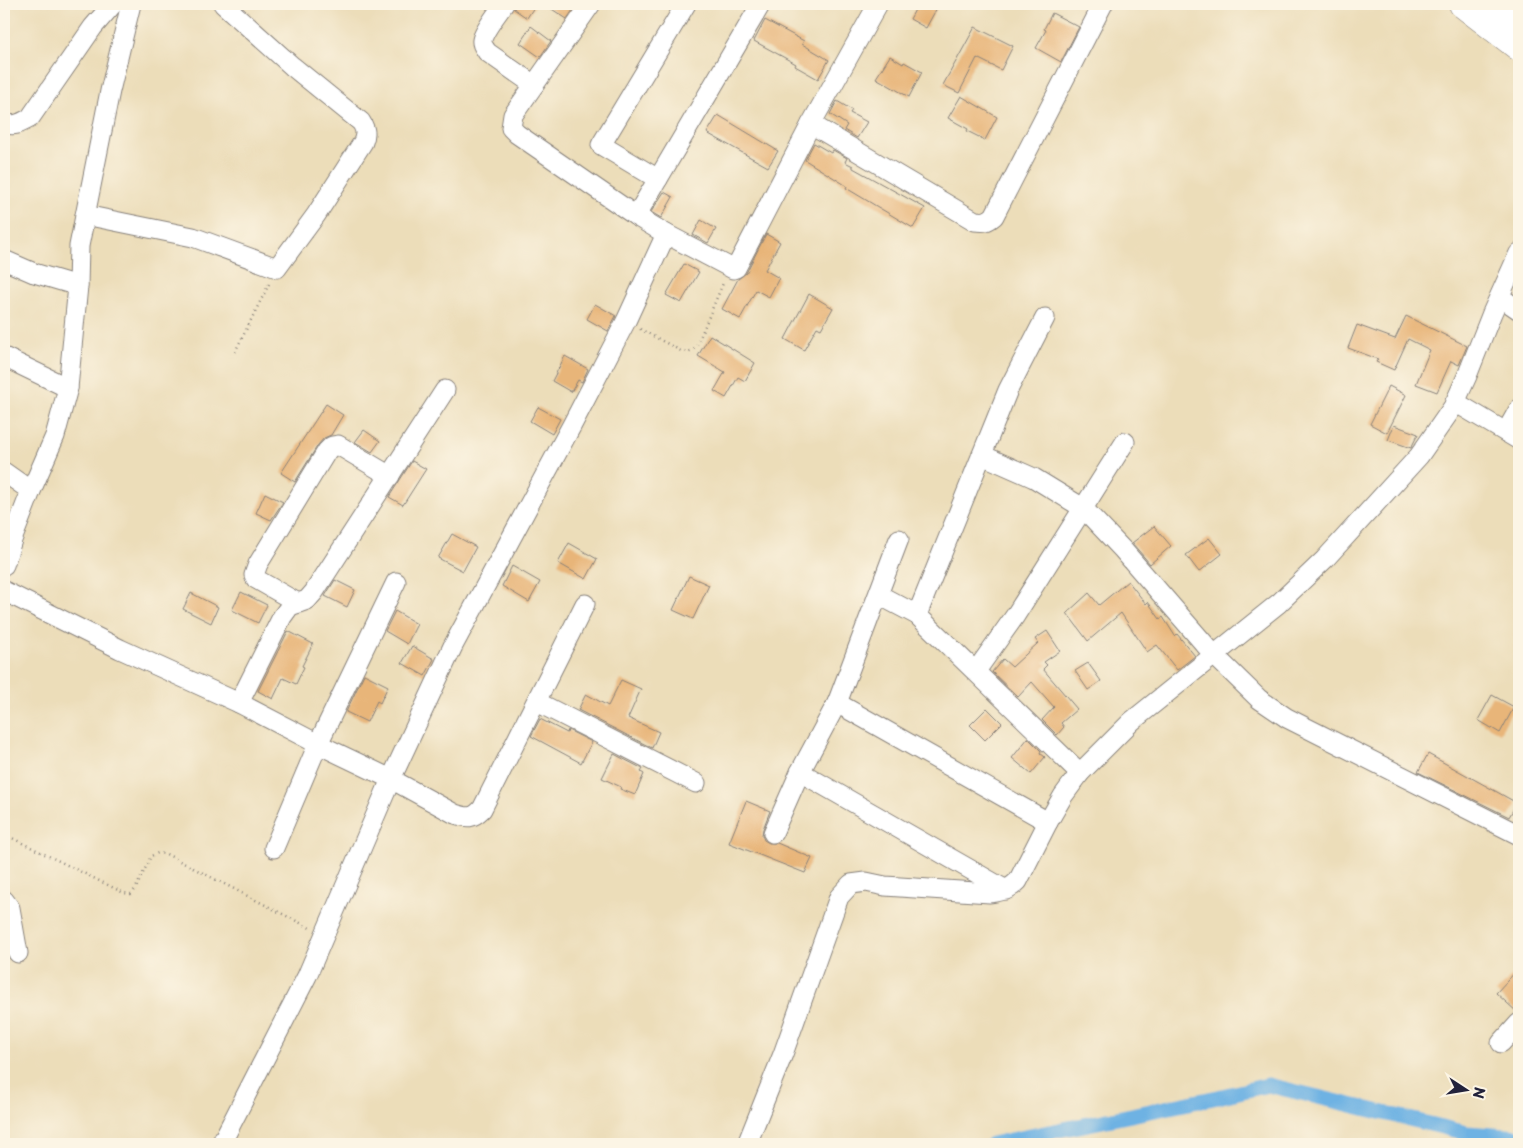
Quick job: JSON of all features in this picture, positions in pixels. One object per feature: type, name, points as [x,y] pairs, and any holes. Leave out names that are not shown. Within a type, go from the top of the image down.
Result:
[{"type":"highway","points":[[1462,4],[1519,47]]},
{"type":"highway","points":[[1493,4],[1519,23]]},
{"type":"street","points":[[4,122],[18,125],[30,118],[93,27],[113,4]]},
{"type":"street","points":[[4,565],[12,540],[55,436],[68,388],[78,286],[79,246],[110,91],[131,4]]},
{"type":"street","points":[[85,215],[192,237],[277,268],[316,215],[363,142],[366,134],[365,128],[361,122],[292,66],[223,4]]},
{"type":"street","points":[[504,4],[485,33],[482,45],[487,52],[534,85]]},
{"type":"street","points":[[591,4],[513,115],[511,128],[636,216],[729,269],[736,268],[811,124],[878,4]]},
{"type":"street","points":[[658,179],[601,145],[686,4]]},
{"type":"street","points":[[636,216],[761,4]]},
{"type":"street","points":[[811,124],[975,220],[984,222],[989,220],[994,216],[1103,4]]},
{"type":"street","points":[[93,27],[124,34]]},
{"type":"street","points":[[221,1144],[307,976],[391,779],[453,646],[626,321],[666,234]]},
{"type":"street","points":[[748,1144],[783,1054],[839,897],[851,884],[866,882],[885,886],[990,893],[1006,890],[1018,881],[1048,822],[1080,773],[1132,721],[1279,603],[1325,559],[1419,456],[1455,402],[1519,253]]},
{"type":"street","points":[[4,260],[34,273],[78,286]]},
{"type":"street","points":[[1500,297],[1519,310]]},
{"type":"street","points":[[917,616],[1008,390],[1045,318]]},
{"type":"street","points":[[4,358],[68,388]]},
{"type":"street","points":[[239,702],[282,617],[290,606],[307,600],[314,592],[445,390]]},
{"type":"street","points":[[1455,402],[1512,436],[1519,409]]},
{"type":"street","points":[[976,671],[1015,616],[1125,442]]},
{"type":"street","points":[[298,603],[256,579],[254,574],[258,564],[327,451],[332,446],[338,445],[390,476]]},
{"type":"street","points":[[982,455],[1034,478],[1083,508],[1123,550],[1214,655],[1259,699],[1287,718],[1519,836]]},
{"type":"street","points":[[4,472],[31,492]]},
{"type":"street","points":[[773,833],[800,772],[837,703],[879,595],[898,538]]},
{"type":"street","points":[[274,848],[318,744],[396,582]]},
{"type":"street","points":[[4,591],[120,649],[239,702],[318,744],[391,779],[455,814],[465,817],[474,816],[482,809],[585,604]]},
{"type":"street","points":[[879,595],[917,616],[1080,773]]},
{"type":"street","points":[[537,702],[696,783]]},
{"type":"street","points":[[837,703],[1048,822]]},
{"type":"street","points":[[800,772],[1006,890]]},
{"type":"street","points":[[4,900],[10,908],[18,953]]},
{"type":"street","points":[[1501,1043],[1519,1024]]},
{"type":"path","points":[[235,352],[277,268]]},
{"type":"path","points":[[626,321],[681,351],[692,351],[696,347],[729,269]]},
{"type":"path","points":[[4,834],[124,893],[131,894],[136,888],[151,856],[158,853],[166,854],[324,935]]},
{"type":"building","points":[[515,4],[536,4],[527,18],[514,9]]},
{"type":"building","points":[[544,4],[577,4],[567,19]]},
{"type":"building","points":[[918,4],[939,4],[926,28],[910,19]]},
{"type":"building","points":[[1052,13],[1079,27],[1061,62],[1036,48],[1046,30],[1044,29]]},
{"type":"building","points":[[765,20],[804,41],[802,44],[829,60],[818,79],[795,66],[796,64],[754,41]]},
{"type":"building","points":[[531,26],[551,41],[540,57],[520,43]]},
{"type":"building","points":[[975,27],[1013,46],[1001,70],[977,58],[959,93],[943,85]]},
{"type":"building","points":[[890,56],[922,72],[909,97],[876,78]]},
{"type":"building","points":[[961,96],[997,117],[985,140],[948,118]]},
{"type":"building","points":[[837,101],[852,110],[850,113],[867,122],[857,138],[844,130],[847,125],[830,114]]},
{"type":"building","points":[[718,115],[778,151],[768,167],[707,133]]},
{"type":"building","points":[[814,143],[831,153],[833,150],[847,158],[845,162],[853,166],[853,168],[925,208],[913,228],[846,188],[847,186],[805,160]]},
{"type":"building","points":[[664,192],[673,197],[661,218],[651,212]]},
{"type":"building","points":[[701,220],[716,229],[708,243],[693,235]]},
{"type":"building","points":[[766,234],[780,242],[765,270],[779,278],[769,297],[756,290],[740,319],[722,309],[738,279],[746,273]]},
{"type":"building","points":[[684,264],[699,272],[681,303],[666,295]]},
{"type":"building","points":[[809,294],[833,308],[821,329],[817,327],[804,350],[785,339]]},
{"type":"building","points":[[595,304],[616,316],[608,331],[587,319]]},
{"type":"building","points":[[1406,316],[1467,346],[1459,365],[1451,361],[1437,392],[1416,384],[1430,350],[1408,339],[1394,370],[1376,362],[1378,359],[1348,348],[1357,325],[1395,339]]},
{"type":"building","points":[[710,335],[755,363],[745,381],[738,377],[726,398],[714,391],[725,372],[698,356]]},
{"type":"building","points":[[565,356],[588,369],[582,382],[578,380],[571,392],[552,381]]},
{"type":"building","points":[[1389,386],[1406,395],[1387,433],[1370,424]]},
{"type":"building","points":[[326,404],[343,415],[331,435],[324,438],[318,445],[295,482],[281,473]]},
{"type":"building","points":[[538,407],[560,419],[552,434],[530,421]]},
{"type":"building","points":[[1394,425],[1418,434],[1411,448],[1388,440]]},
{"type":"building","points":[[364,430],[380,441],[372,452],[355,442]]},
{"type":"building","points":[[412,461],[426,469],[403,505],[389,497]]},
{"type":"building","points":[[265,493],[283,502],[271,520],[256,513]]},
{"type":"building","points":[[1154,526],[1171,546],[1150,564],[1132,543]]},
{"type":"building","points":[[452,534],[476,547],[463,571],[438,558]]},
{"type":"building","points":[[1209,538],[1222,554],[1199,572],[1186,555]]},
{"type":"building","points":[[569,543],[597,559],[586,579],[558,563]]},
{"type":"building","points":[[512,566],[540,582],[529,602],[502,586]]},
{"type":"building","points":[[689,576],[709,585],[693,619],[673,610]]},
{"type":"building","points":[[335,580],[355,590],[347,607],[325,596]]},
{"type":"building","points":[[1128,581],[1146,604],[1148,602],[1160,619],[1163,617],[1175,636],[1177,634],[1195,656],[1177,670],[1157,645],[1147,652],[1121,613],[1088,641],[1067,613],[1089,593],[1099,605]]},
{"type":"building","points":[[241,592],[267,605],[258,623],[232,610]]},
{"type":"building","points":[[191,593],[218,607],[211,623],[183,609]]},
{"type":"building","points":[[395,611],[417,624],[407,644],[385,631]]},
{"type":"building","points":[[288,631],[313,644],[302,666],[304,667],[296,684],[283,678],[273,699],[258,691]]},
{"type":"building","points":[[1047,631],[1060,651],[1044,662],[1047,665],[1043,669],[1077,709],[1061,723],[1064,727],[1057,735],[1042,720],[1054,707],[1032,682],[1018,697],[992,672],[1003,659],[1012,667],[1038,643],[1035,639]]},
{"type":"building","points":[[412,646],[434,659],[425,676],[402,663]]},
{"type":"building","points":[[1088,663],[1101,681],[1088,690],[1075,671]]},
{"type":"building","points":[[364,674],[388,686],[380,703],[377,701],[367,722],[346,712]]},
{"type":"building","points":[[621,680],[641,689],[628,718],[659,732],[652,748],[578,710],[586,694],[608,706]]},
{"type":"building","points":[[1492,695],[1514,707],[1500,733],[1478,720]]},
{"type":"building","points":[[987,708],[1002,723],[985,740],[970,725]]},
{"type":"building","points":[[540,719],[567,733],[568,730],[592,742],[581,763],[531,736]]},
{"type":"building","points":[[1028,738],[1045,757],[1031,774],[1012,758]]},
{"type":"building","points":[[614,754],[643,769],[641,772],[644,774],[635,795],[620,789],[621,787],[602,778]]},
{"type":"building","points":[[1428,754],[1517,803],[1509,817],[1418,772]]},
{"type":"building","points":[[746,801],[770,811],[763,829],[762,835],[764,840],[769,843],[777,843],[812,858],[805,873],[729,843]]},
{"type":"building","points":[[1519,968],[1519,1012],[1517,1012],[1496,993]]},
{"type":"waterway","points":[[992,1144],[1268,1085],[1467,1133],[1519,1137]]}]
